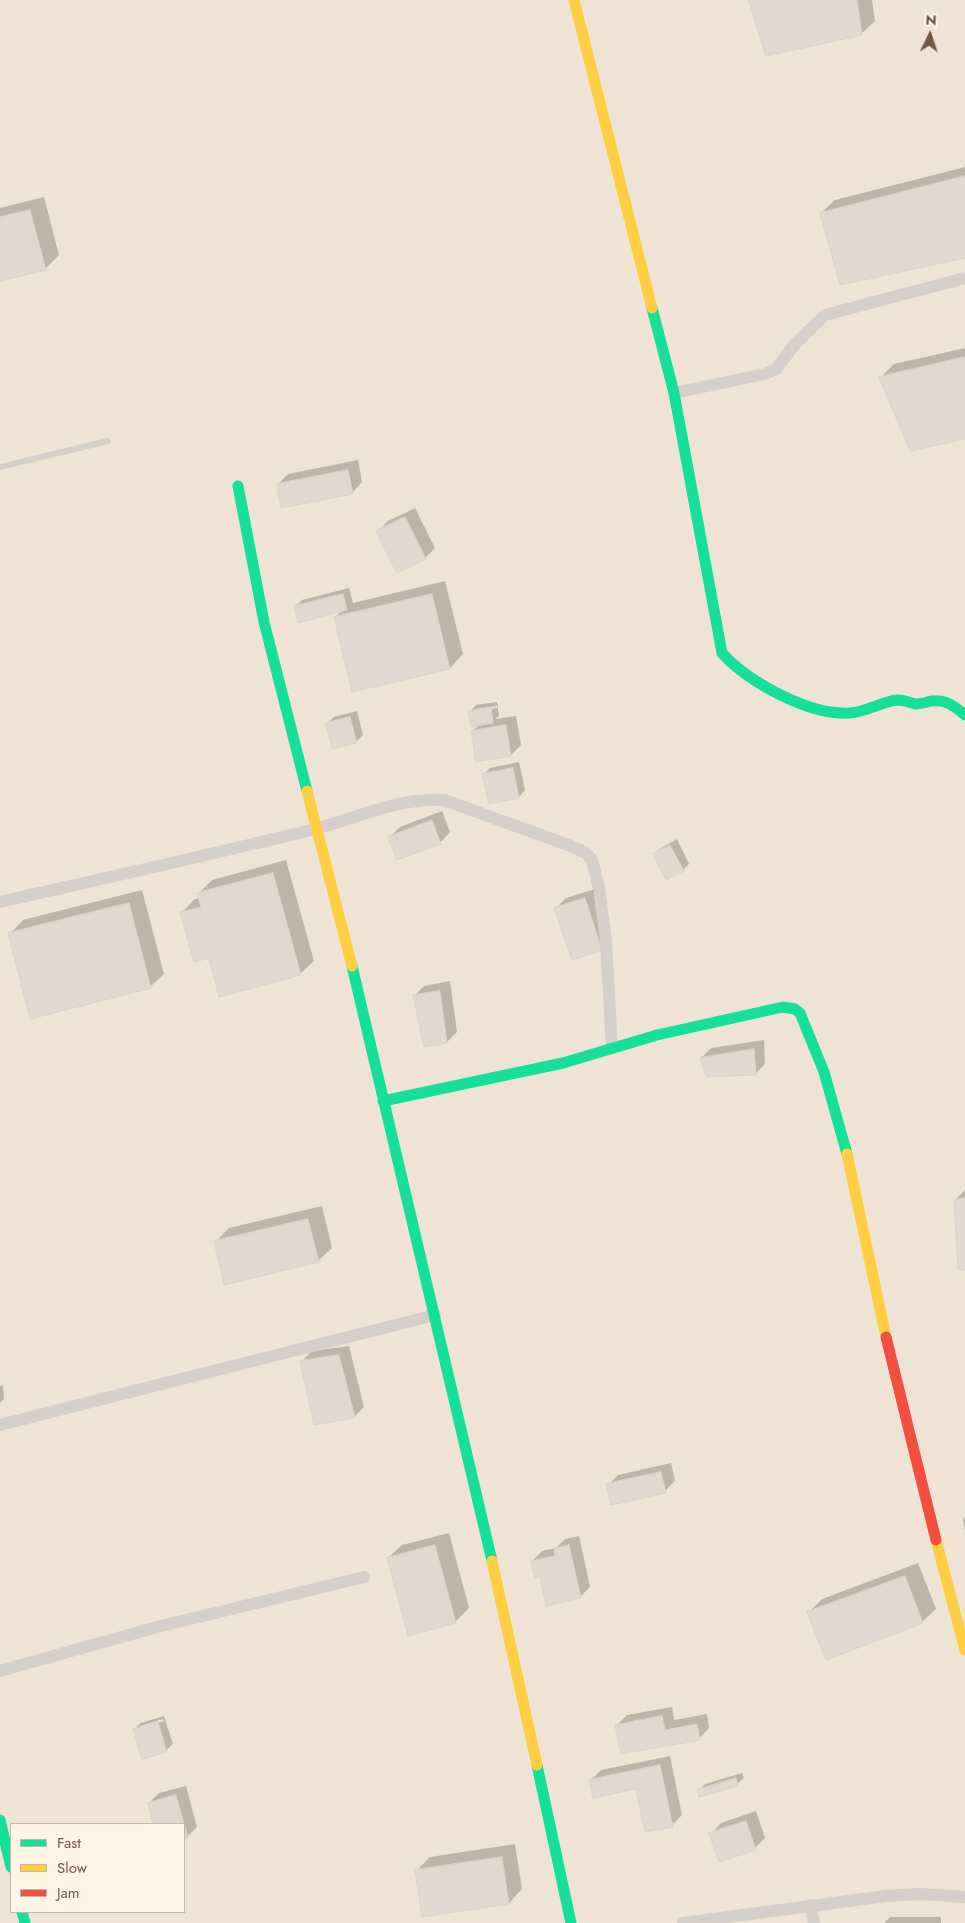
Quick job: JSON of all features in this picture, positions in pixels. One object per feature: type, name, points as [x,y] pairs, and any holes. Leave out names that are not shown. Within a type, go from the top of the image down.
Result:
[{"type":"street","points":[[574,0],[674,393],[722,653],[729,663],[746,676],[770,689],[825,710],[845,713],[896,700],[917,704],[940,700],[951,704],[965,715]]},
{"type":"street","points":[[674,393],[765,374],[776,369],[795,344],[825,315],[965,278]]},
{"type":"street","points":[[238,486],[264,622],[346,939],[480,1504],[571,1923]]},
{"type":"street","points":[[0,902],[316,828],[395,806],[429,799],[444,800],[571,846],[586,853],[592,860],[606,940],[612,1048]]},
{"type":"street","points":[[383,1101],[563,1063],[657,1035],[783,1007],[795,1009],[800,1013],[824,1072],[846,1148],[881,1317],[916,1463],[965,1650]]},
{"type":"street","points":[[0,1425],[434,1316]]},
{"type":"street","points":[[0,1671],[157,1627],[364,1577]]},
{"type":"street","points":[[0,1820],[10,1863]]},
{"type":"street","points":[[683,1923],[810,1905],[920,1894],[965,1897]]},
{"type":"street","points":[[810,1905],[814,1923]]},
{"type":"lane","points":[[0,467],[108,441]]},
{"type":"shaded area","points":[[0,0],[965,0],[965,1923],[0,1923]]},
{"type":"building","points":[[749,0],[857,0],[862,35],[766,56]]},
{"type":"building","points":[[965,176],[965,258],[840,285],[820,213]]},
{"type":"building","points":[[30,210],[46,270],[0,281],[0,217]]},
{"type":"building","points":[[965,357],[965,439],[910,451],[879,377]]},
{"type":"building","points":[[348,470],[353,494],[281,508],[277,484]]},
{"type":"building","points":[[405,517],[426,559],[397,573],[376,531]]},
{"type":"building","points":[[343,594],[347,610],[298,623],[294,606]]},
{"type":"building","points":[[432,594],[450,669],[352,692],[334,617]]},
{"type":"building","points":[[491,708],[493,723],[471,727],[468,711]]},
{"type":"building","points":[[350,717],[357,743],[332,749],[326,723]]},
{"type":"building","points":[[506,725],[511,756],[476,762],[471,731]]},
{"type":"building","points":[[513,768],[519,798],[489,804],[482,774]]},
{"type":"building","points":[[432,820],[441,844],[397,860],[388,837]]},
{"type":"building","points":[[670,845],[684,871],[666,880],[653,854]]},
{"type":"building","points":[[273,873],[301,975],[219,997],[209,958],[194,962],[180,912],[201,907],[197,893]]},
{"type":"building","points":[[585,898],[602,950],[572,960],[554,908]]},
{"type":"building","points":[[129,903],[151,988],[30,1019],[8,933]]},
{"type":"building","points":[[440,991],[447,1043],[424,1047],[413,995]]},
{"type":"building","points":[[754,1049],[756,1075],[706,1077],[700,1058]]},
{"type":"building","points":[[965,1198],[965,1270],[958,1270],[954,1200]]},
{"type":"building","points":[[308,1219],[319,1262],[224,1285],[214,1241]]},
{"type":"building","points":[[339,1355],[355,1418],[314,1425],[300,1361]]},
{"type":"building","points":[[661,1472],[666,1493],[611,1505],[606,1484]]},
{"type":"building","points":[[435,1545],[456,1623],[408,1636],[387,1558]]},
{"type":"building","points":[[569,1545],[581,1598],[546,1606],[540,1577],[535,1578],[531,1561],[555,1556],[554,1549]]},
{"type":"building","points":[[905,1576],[923,1623],[826,1660],[807,1612]]},
{"type":"building","points":[[662,1716],[665,1730],[697,1724],[700,1740],[621,1754],[615,1725]]},
{"type":"building","points":[[158,1722],[167,1752],[142,1759],[133,1729]]},
{"type":"building","points":[[660,1765],[673,1827],[645,1832],[636,1789],[593,1798],[589,1780]]},
{"type":"building","points":[[736,1778],[738,1786],[699,1797],[697,1790]]},
{"type":"building","points":[[176,1795],[184,1823],[153,1823],[148,1803]]},
{"type":"building","points":[[746,1821],[756,1850],[719,1862],[709,1833]]},
{"type":"building","points":[[185,1827],[188,1838],[185,1839]]},
{"type":"building","points":[[502,1857],[509,1904],[422,1917],[415,1870]]},
{"type":"traffic: fast","points":[[652,308],[674,393],[722,653],[733,664],[763,686],[799,703],[817,709],[850,713],[892,701],[901,700],[916,704],[941,701],[950,704],[965,715]]},
{"type":"traffic: fast","points":[[238,486],[264,622],[307,791]]},
{"type":"traffic: fast","points":[[352,966],[492,1561]]},
{"type":"traffic: fast","points":[[383,1101],[563,1063],[657,1035],[783,1007],[795,1009],[800,1013],[824,1072],[847,1154]]},
{"type":"traffic: fast","points":[[537,1765],[571,1923]]},
{"type":"traffic: fast","points":[[0,1820],[10,1863]]},
{"type":"traffic: fast","points":[[22,1913],[25,1923]]},
{"type":"traffic: slow","points":[[574,0],[652,308]]},
{"type":"traffic: slow","points":[[307,791],[352,966]]},
{"type":"traffic: slow","points":[[847,1154],[886,1337]]},
{"type":"traffic: slow","points":[[936,1540],[965,1650]]},
{"type":"traffic: slow","points":[[492,1561],[537,1765]]},
{"type":"traffic: jam","points":[[886,1337],[936,1540]]}]
